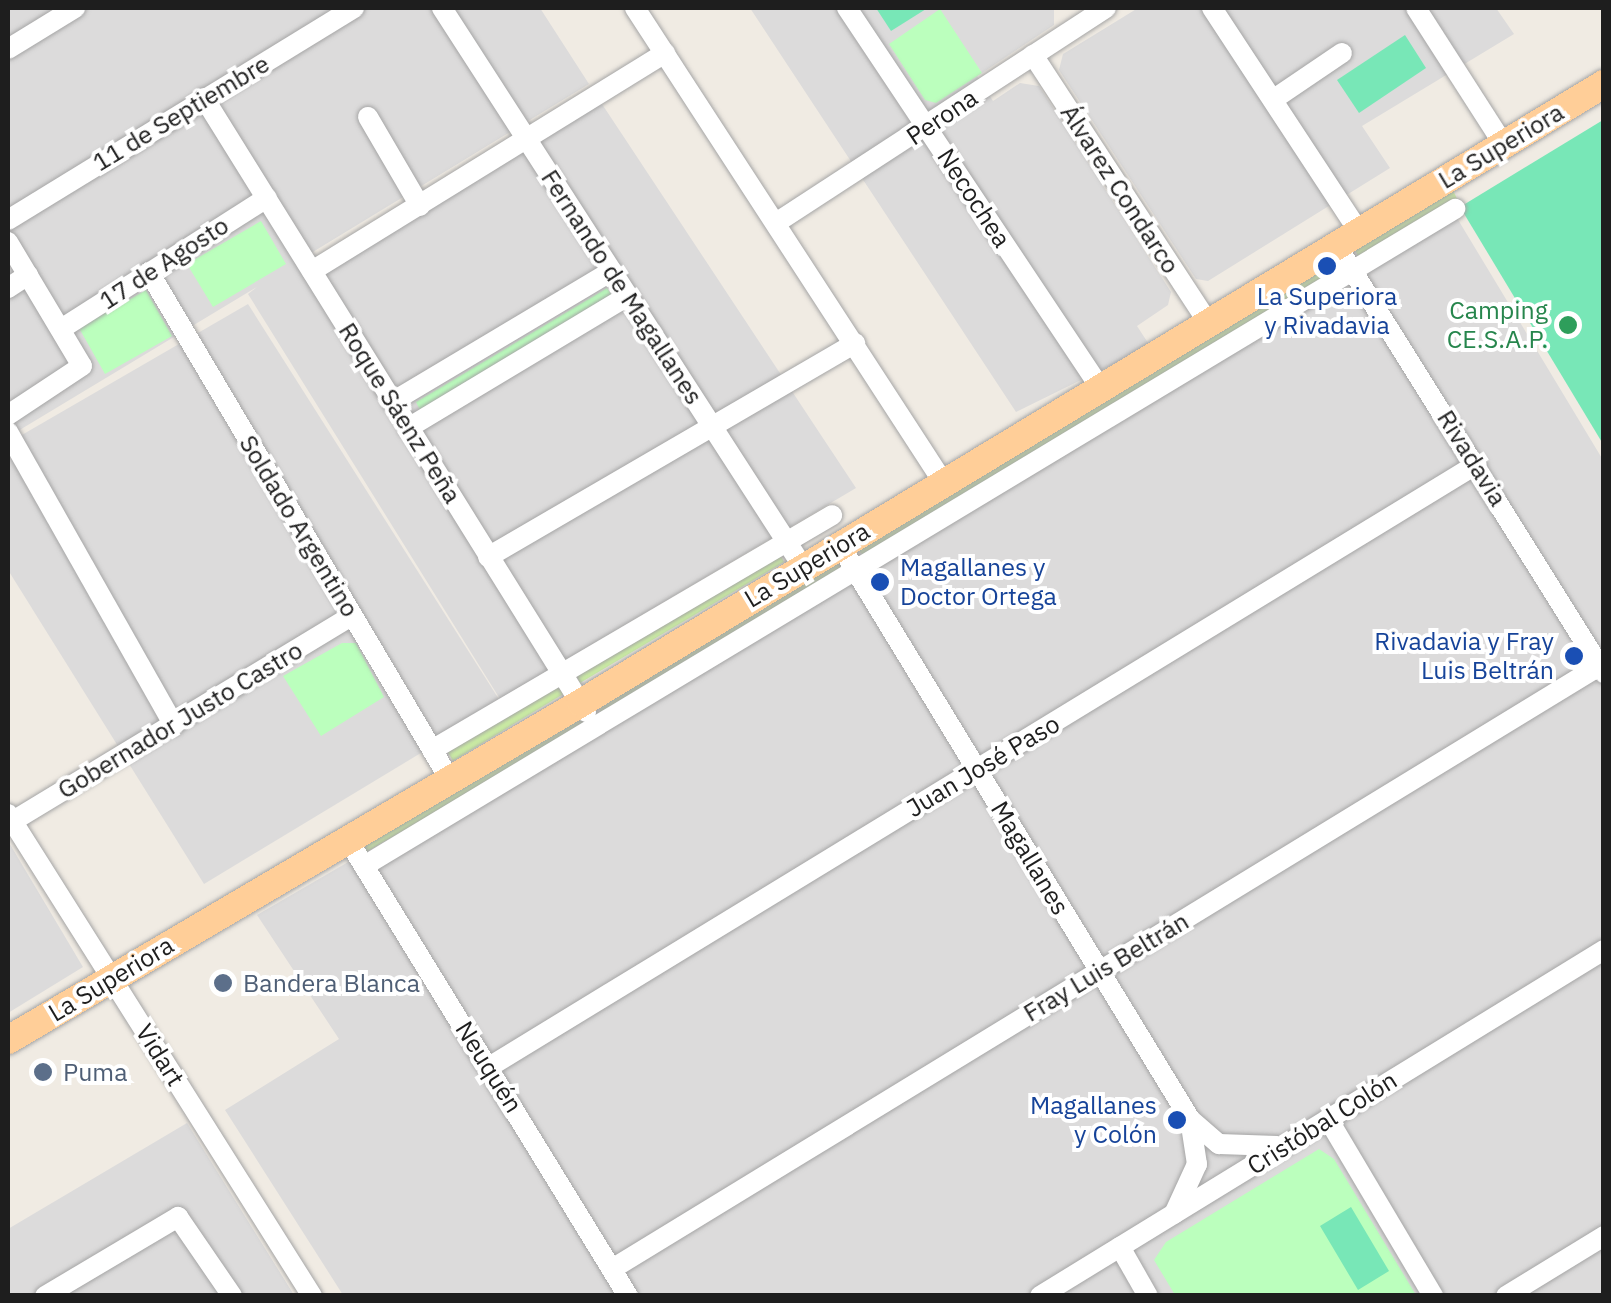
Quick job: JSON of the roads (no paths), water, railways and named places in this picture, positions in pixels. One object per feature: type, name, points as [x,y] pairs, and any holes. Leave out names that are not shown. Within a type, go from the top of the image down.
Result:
[{"type":"main road","name":"La Superiora","points":[[8,1040],[450,780],[588,716],[803,567],[1604,84]]},
{"type":"street","points":[[8,49],[75,8]]},
{"type":"street","name":"11 de Septiembre","points":[[8,220],[354,8]]},
{"type":"street","name":"Fernando de Magallanes","points":[[442,8],[803,567]]},
{"type":"street","points":[[635,8],[943,482]]},
{"type":"street","name":"Necochea","points":[[847,8],[1100,388]]},
{"type":"street","name":"Perona","points":[[776,223],[928,127],[1032,55],[1073,16],[1106,8]]},
{"type":"street","name":"Rivadavia","points":[[1212,8],[1274,99],[1348,239],[1352,270],[1477,464],[1601,669]]},
{"type":"street","points":[[1416,8],[1504,145]]},
{"type":"street","points":[[312,270],[528,141],[665,53]]},
{"type":"street","points":[[1274,99],[1342,54]]},
{"type":"street","name":"Álvarez Condarco","points":[[1032,55],[1208,322]]},
{"type":"street","name":"Roque Sáenz Peña","points":[[204,98],[588,716]]},
{"type":"street","points":[[368,118],[420,206]]},
{"type":"street","name":"17 de Agosto","points":[[61,328],[267,198]]},
{"type":"street","points":[[364,866],[588,716],[856,570],[1455,209]]},
{"type":"street","points":[[8,242],[82,366],[8,415]]},
{"type":"street","points":[[392,402],[612,270]]},
{"type":"street","name":"Soldado Argentino","points":[[149,272],[450,780]]},
{"type":"street","points":[[8,288],[28,275]]},
{"type":"street","points":[[408,428],[628,296]]},
{"type":"street","points":[[488,557],[855,342]]},
{"type":"street","points":[[8,432],[174,725]]},
{"type":"street","name":"Juan José Paso","points":[[489,1068],[1477,464]]},
{"type":"street","points":[[432,750],[832,515]]},
{"type":"street","name":"Magallanes","points":[[840,545],[1190,1119],[1219,1144],[1265,1150],[1288,1144]]},
{"type":"street","name":"Gobernador Justo Castro","points":[[9,820],[352,616]]},
{"type":"street","name":"Fray Luis Beltrán","points":[[612,1268],[1601,669]]},
{"type":"street","name":"Vidart","points":[[9,820],[312,1296]]},
{"type":"street","name":"Neuquén","points":[[348,840],[628,1296]]},
{"type":"street","name":"Cristóbal Colón","points":[[1040,1296],[1604,950]]},
{"type":"street","name":"Magallanes","points":[[1174,1214],[1197,1164],[1190,1119]]},
{"type":"street","points":[[1328,1119],[1433,1296]]},
{"type":"street","points":[[45,1296],[178,1217],[232,1296]]},
{"type":"street","points":[[1506,1296],[1602,1241]]},
{"type":"street","points":[[1120,1247],[1148,1296]]},
{"type":"place","name":"La Superiora y Rivadavia","points":[[1327,266]]},
{"type":"place","name":"Camping CE.S.A.P.","points":[[1568,325]]},
{"type":"place","name":"Magallanes y Doctor Ortega","points":[[880,582]]},
{"type":"place","name":"Rivadavia y Fray Luis Beltrán","points":[[1574,656]]},
{"type":"place","name":"Bandera Blanca","points":[[223,983]]},
{"type":"place","name":"Puma","points":[[43,1072]]},
{"type":"place","name":"Magallanes y Colón","points":[[1177,1120]]}]
